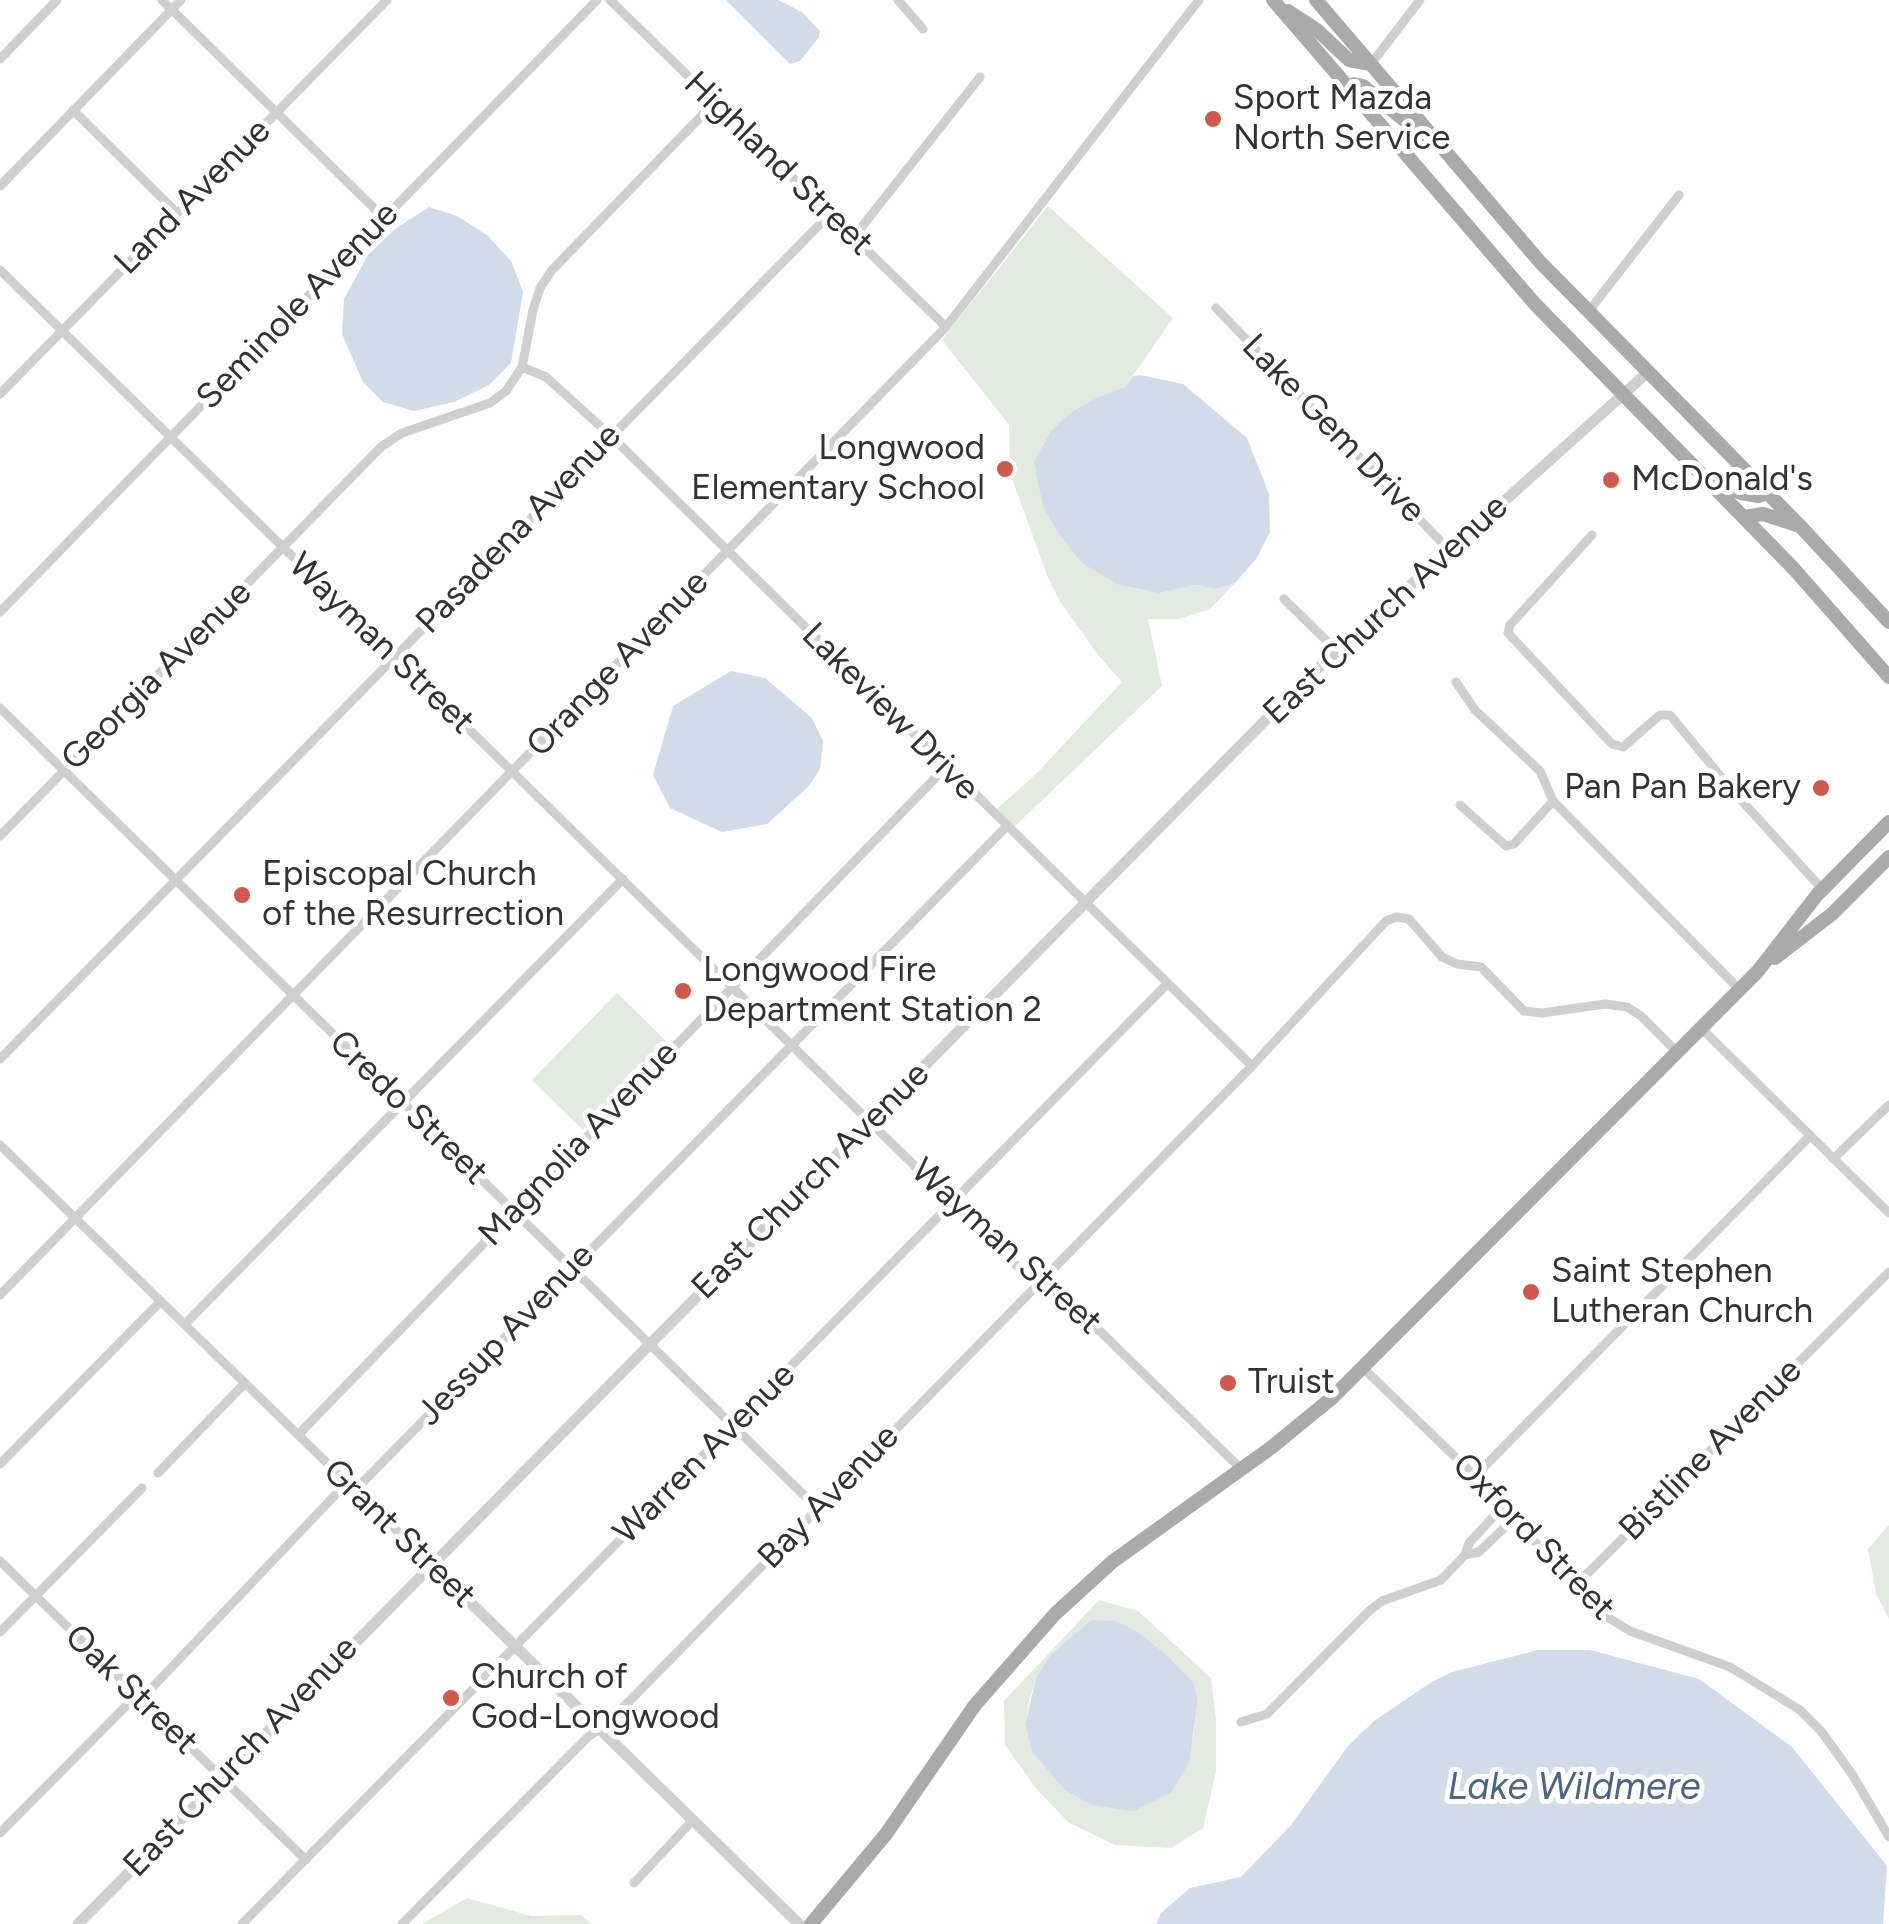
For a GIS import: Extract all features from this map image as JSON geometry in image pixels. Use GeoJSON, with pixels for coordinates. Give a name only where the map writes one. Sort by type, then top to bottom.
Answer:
{"type":"FeatureCollection","features":[{"type":"Feature","properties":{"kind":"main road"},"geometry":{"type":"LineString","coordinates":[[1316,0],[1588,312],[1802,528],[1889,622]]}},
{"type":"Feature","properties":{"kind":"main road"},"geometry":{"type":"LineString","coordinates":[[1274,1],[1317,30],[1349,60],[1370,64]]}},
{"type":"Feature","properties":{"kind":"main road"},"geometry":{"type":"LineString","coordinates":[[1274,1],[1534,304],[1744,517],[1889,676]]}},
{"type":"Feature","properties":{"kind":"main road"},"geometry":{"type":"LineString","coordinates":[[1346,87],[1363,86],[1446,152]]}},
{"type":"Feature","properties":{"kind":"main road"},"geometry":{"type":"LineString","coordinates":[[1703,476],[1741,494],[1758,496],[1767,492]]}},
{"type":"Feature","properties":{"kind":"main road"},"geometry":{"type":"LineString","coordinates":[[1744,517],[1763,514],[1802,528]]}},
{"type":"Feature","properties":{"kind":"main road"},"geometry":{"type":"LineString","coordinates":[[811,1924],[860,1868],[975,1704],[1028,1642],[1112,1562],[1303,1422],[1363,1368],[1740,990],[1823,890],[1889,822]]}},
{"type":"Feature","properties":{"kind":"main road"},"geometry":{"type":"LineString","coordinates":[[1758,971],[1832,914],[1889,857]]}},
{"type":"Feature","properties":{"kind":"street"},"geometry":{"type":"LineString","coordinates":[[0,59],[57,0]]}},
{"type":"Feature","properties":{"kind":"street"},"geometry":{"type":"LineString","coordinates":[[162,0],[384,218]]}},
{"type":"Feature","properties":{"kind":"street"},"geometry":{"type":"LineString","coordinates":[[0,186],[180,0]]}},
{"type":"Feature","properties":{"kind":"street","name":"Land Avenue"},"geometry":{"type":"LineString","coordinates":[[0,394],[387,0]]}},
{"type":"Feature","properties":{"kind":"street","name":"Seminole Avenue"},"geometry":{"type":"LineString","coordinates":[[0,612],[597,0]]}},
{"type":"Feature","properties":{"kind":"street","name":"Highland Street"},"geometry":{"type":"LineString","coordinates":[[610,0],[946,327]]}},
{"type":"Feature","properties":{"kind":"street"},"geometry":{"type":"LineString","coordinates":[[898,0],[923,29]]}},
{"type":"Feature","properties":{"kind":"street","name":"Orange Avenue"},"geometry":{"type":"LineString","coordinates":[[0,1296],[946,327],[1199,0]]}},
{"type":"Feature","properties":{"kind":"street"},"geometry":{"type":"LineString","coordinates":[[1370,64],[1420,0]]}},
{"type":"Feature","properties":{"kind":"street"},"geometry":{"type":"LineString","coordinates":[[854,238],[980,77]]}},
{"type":"Feature","properties":{"kind":"street"},"geometry":{"type":"LineString","coordinates":[[522,367],[533,310],[540,288],[552,270],[714,103]]}},
{"type":"Feature","properties":{"kind":"street"},"geometry":{"type":"LineString","coordinates":[[72,110],[178,213]]}},
{"type":"Feature","properties":{"kind":"street"},"geometry":{"type":"LineString","coordinates":[[1588,312],[1679,195]]}},
{"type":"Feature","properties":{"kind":"street","name":"Pasadena Avenue"},"geometry":{"type":"LineString","coordinates":[[0,1058],[830,215]]}},
{"type":"Feature","properties":{"kind":"street","name":"Wayman Street"},"geometry":{"type":"LineString","coordinates":[[0,270],[1020,1269],[1063,1295],[1240,1469]]}},
{"type":"Feature","properties":{"kind":"street","name":"Lake Gem Drive"},"geometry":{"type":"LineString","coordinates":[[1216,308],[1449,550]]}},
{"type":"Feature","properties":{"kind":"street","name":"Lakeview Drive"},"geometry":{"type":"LineString","coordinates":[[522,367],[546,377],[610,435],[1252,1066]]}},
{"type":"Feature","properties":{"kind":"street","name":"Georgia Avenue"},"geometry":{"type":"LineString","coordinates":[[0,836],[381,447],[402,434],[490,404],[513,384],[522,367]]}},
{"type":"Feature","properties":{"kind":"street","name":"East Church Avenue"},"geometry":{"type":"LineString","coordinates":[[78,1924],[1337,651],[1648,373]]}},
{"type":"Feature","properties":{"kind":"street"},"geometry":{"type":"LineString","coordinates":[[1592,536],[1510,625],[1508,632],[1612,744],[1622,748],[1660,715],[1670,714],[1732,790],[1823,890]]}},
{"type":"Feature","properties":{"kind":"street"},"geometry":{"type":"LineString","coordinates":[[1284,599],[1337,651]]}},
{"type":"Feature","properties":{"kind":"street"},"geometry":{"type":"LineString","coordinates":[[1456,682],[1474,710],[1540,772],[1552,801],[1740,990]]}},
{"type":"Feature","properties":{"kind":"street","name":"Credo Street"},"geometry":{"type":"LineString","coordinates":[[0,708],[817,1508]]}},
{"type":"Feature","properties":{"kind":"street","name":"Magnolia Avenue"},"geometry":{"type":"LineString","coordinates":[[298,1436],[946,767]]}},
{"type":"Feature","properties":{"kind":"street"},"geometry":{"type":"LineString","coordinates":[[1460,805],[1506,846],[1514,844],[1552,801]]}},
{"type":"Feature","properties":{"kind":"street","name":"Jessup Avenue"},"geometry":{"type":"LineString","coordinates":[[0,1833],[138,1698],[336,1493],[363,1482],[1006,827]]}},
{"type":"Feature","properties":{"kind":"street"},"geometry":{"type":"LineString","coordinates":[[185,1324],[622,879]]}},
{"type":"Feature","properties":{"kind":"street","name":"Bay Avenue"},"geometry":{"type":"LineString","coordinates":[[402,1924],[608,1723],[1252,1066],[1386,922],[1396,917],[1409,919],[1442,957],[1480,967],[1524,1011],[1542,1013],[1605,1004],[1627,1007],[1677,1052]]}},
{"type":"Feature","properties":{"kind":"street","name":"Warren Avenue"},"geometry":{"type":"LineString","coordinates":[[242,1924],[1166,984]]}},
{"type":"Feature","properties":{"kind":"street"},"geometry":{"type":"LineString","coordinates":[[1701,1028],[1889,1213]]}},
{"type":"Feature","properties":{"kind":"street"},"geometry":{"type":"LineString","coordinates":[[1833,1159],[1889,1105]]}},
{"type":"Feature","properties":{"kind":"street"},"geometry":{"type":"LineString","coordinates":[[1475,1476],[1810,1136]]}},
{"type":"Feature","properties":{"kind":"street","name":"Grant Street"},"geometry":{"type":"LineString","coordinates":[[0,1145],[798,1924]]}},
{"type":"Feature","properties":{"kind":"street","name":"Bistline Avenue"},"geometry":{"type":"LineString","coordinates":[[1576,1586],[1889,1272]]}},
{"type":"Feature","properties":{"kind":"street"},"geometry":{"type":"LineString","coordinates":[[0,1464],[161,1301]]}},
{"type":"Feature","properties":{"kind":"street","name":"Oxford Street"},"geometry":{"type":"LineString","coordinates":[[1363,1368],[1475,1476],[1506,1514],[1612,1623],[1730,1667],[1800,1710],[1821,1731],[1888,1832]]}},
{"type":"Feature","properties":{"kind":"street"},"geometry":{"type":"LineString","coordinates":[[158,1472],[245,1384]]}},
{"type":"Feature","properties":{"kind":"street"},"geometry":{"type":"LineString","coordinates":[[0,1632],[142,1488]]}},
{"type":"Feature","properties":{"kind":"street"},"geometry":{"type":"LineString","coordinates":[[1241,1722],[1268,1714],[1369,1611],[1382,1602],[1441,1580],[1466,1555],[1469,1542],[1495,1516],[1506,1514]]}},
{"type":"Feature","properties":{"kind":"street","name":"Oak Street"},"geometry":{"type":"LineString","coordinates":[[0,1561],[306,1860]]}},
{"type":"Feature","properties":{"kind":"street"},"geometry":{"type":"LineString","coordinates":[[634,1883],[692,1821]]}},
{"type":"Feature","properties":{"kind":"shaded area"},"geometry":{"type":"Polygon","coordinates":[[[1048,206],[1173,318],[1125,387],[1071,412],[1051,431],[1159,593],[1196,585],[1216,589],[1235,583],[1210,609],[1179,619],[1148,619],[1162,686],[1014,827],[996,810],[1038,772],[1122,682],[1059,600],[1047,575],[1010,473],[1009,425],[942,340],[1048,206]]]}},
{"type":"Feature","properties":{"kind":"shaded area"},"geometry":{"type":"Polygon","coordinates":[[[617,993],[668,1043],[583,1130],[532,1080],[617,993]]]}},
{"type":"Feature","properties":{"kind":"shaded area"},"geometry":{"type":"Polygon","coordinates":[[[1889,1525],[1889,1619],[1876,1594],[1868,1549],[1889,1525]]]}},
{"type":"Feature","properties":{"kind":"shaded area"},"geometry":{"type":"Polygon","coordinates":[[[1099,1600],[1138,1611],[1211,1678],[1216,1772],[1203,1828],[1171,1848],[1115,1845],[1068,1822],[1035,1787],[1005,1745],[1004,1701],[1099,1600]],[[1048,1658],[1029,1701],[1025,1725],[1032,1752],[1193,1738],[1198,1699],[1193,1682],[1170,1658],[1048,1658]]]}},
{"type":"Feature","properties":{"kind":"shaded area"},"geometry":{"type":"Polygon","coordinates":[[[467,1898],[531,1916],[581,1915],[592,1924],[422,1924],[467,1898]]]}},
{"type":"Feature","properties":{"kind":"water"},"geometry":{"type":"Polygon","coordinates":[[[726,0],[778,0],[802,12],[820,31],[819,37],[800,61],[790,64],[726,0]]]}},
{"type":"Feature","properties":{"kind":"water"},"geometry":{"type":"Polygon","coordinates":[[[429,207],[457,216],[487,235],[511,261],[523,292],[511,363],[489,385],[454,402],[414,411],[383,402],[363,382],[342,334],[344,299],[368,255],[395,229],[429,207]]]}},
{"type":"Feature","properties":{"kind":"water"},"geometry":{"type":"Polygon","coordinates":[[[1133,376],[1183,384],[1247,438],[1269,494],[1270,532],[1256,559],[1235,583],[1216,589],[1196,585],[1159,593],[1117,584],[1082,563],[1043,506],[1034,462],[1051,431],[1071,412],[1125,387],[1133,376]]]}},
{"type":"Feature","properties":{"kind":"water"},"geometry":{"type":"Polygon","coordinates":[[[731,671],[765,678],[812,718],[823,741],[820,769],[809,786],[767,824],[722,832],[670,808],[653,775],[673,706],[731,671]]]}},
{"type":"Feature","properties":{"kind":"water"},"geometry":{"type":"Polygon","coordinates":[[[1091,1620],[1116,1621],[1139,1633],[1193,1682],[1198,1699],[1189,1762],[1171,1793],[1134,1811],[1091,1805],[1065,1790],[1032,1752],[1025,1725],[1036,1678],[1048,1658],[1091,1620]]]}},
{"type":"Feature","properties":{"kind":"water","name":"Lake Wildmere"},"geometry":{"type":"Polygon","coordinates":[[[1538,1650],[1590,1650],[1699,1679],[1792,1747],[1887,1866],[1883,1924],[1156,1924],[1161,1913],[1190,1888],[1241,1877],[1291,1825],[1348,1746],[1374,1721],[1452,1672],[1538,1650]]]}},
{"type":"Feature","properties":{"kind":"place","name":"Sport Mazda North Service"},"geometry":{"type":"Point","coordinates":[1213,119]}},
{"type":"Feature","properties":{"kind":"place","name":"Longwood Elementary School"},"geometry":{"type":"Point","coordinates":[1005,469]}},
{"type":"Feature","properties":{"kind":"place","name":"McDonald's"},"geometry":{"type":"Point","coordinates":[1611,480]}},
{"type":"Feature","properties":{"kind":"place","name":"Pan Pan Bakery"},"geometry":{"type":"Point","coordinates":[1821,788]}},
{"type":"Feature","properties":{"kind":"place","name":"Episcopal Church of the Resurrection"},"geometry":{"type":"Point","coordinates":[242,895]}},
{"type":"Feature","properties":{"kind":"place","name":"Longwood Fire Department Station 2"},"geometry":{"type":"Point","coordinates":[683,991]}},
{"type":"Feature","properties":{"kind":"place","name":"Saint Stephen Lutheran Church"},"geometry":{"type":"Point","coordinates":[1531,1292]}},
{"type":"Feature","properties":{"kind":"place","name":"Truist"},"geometry":{"type":"Point","coordinates":[1228,1383]}},
{"type":"Feature","properties":{"kind":"place","name":"Church of God-Longwood"},"geometry":{"type":"Point","coordinates":[451,1698]}}]}
